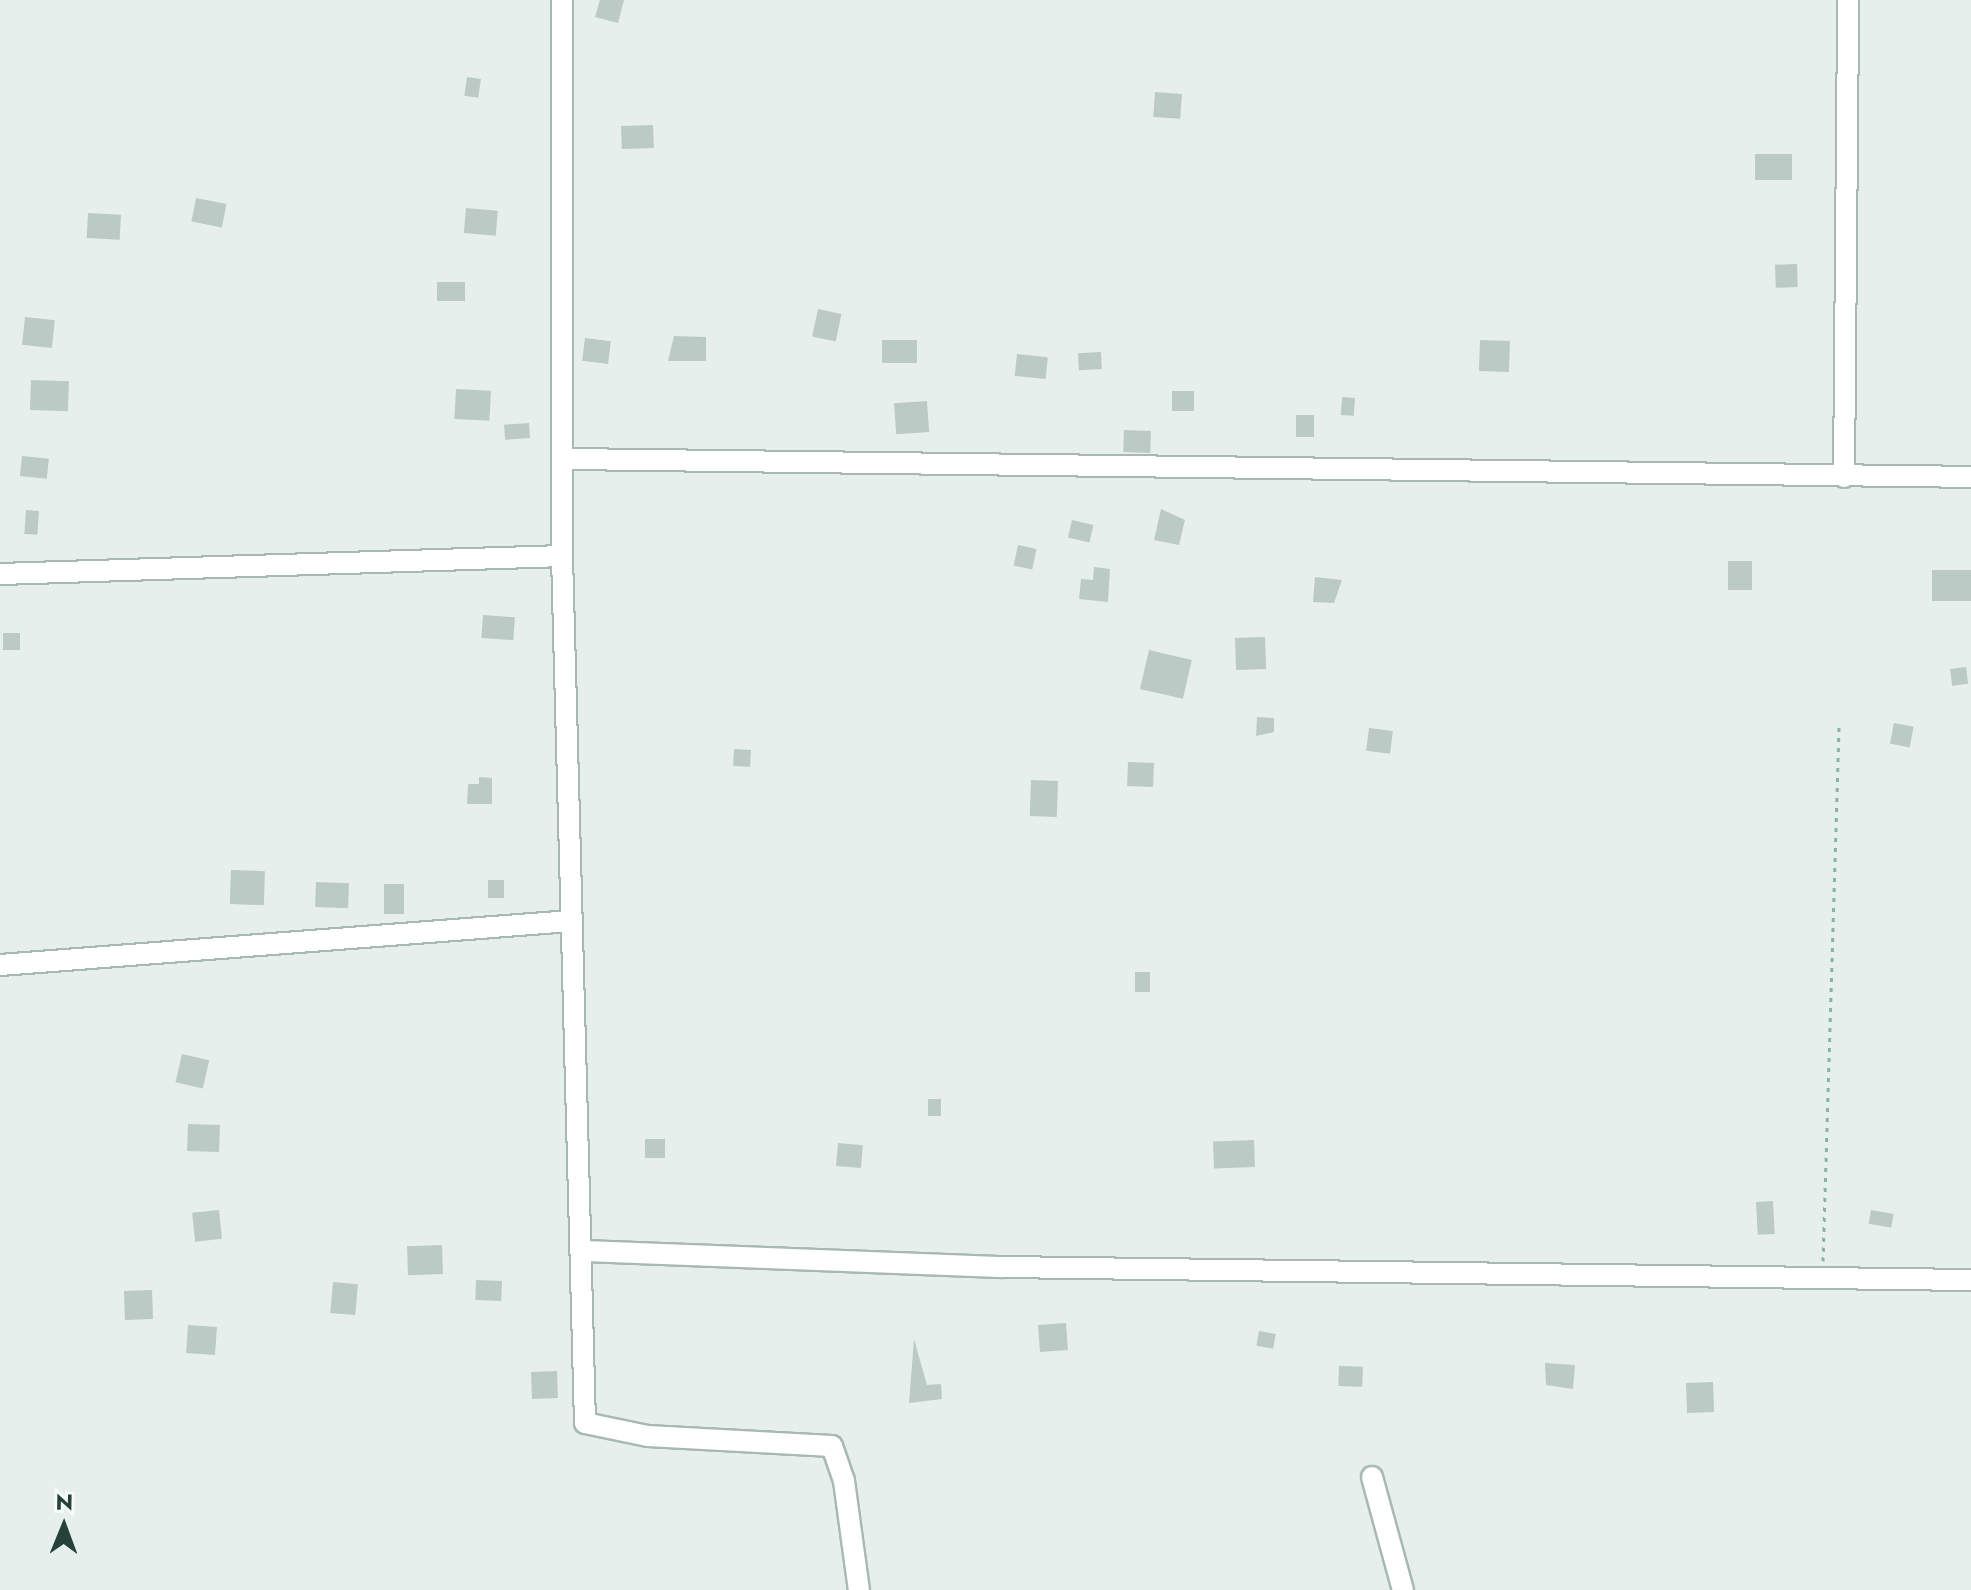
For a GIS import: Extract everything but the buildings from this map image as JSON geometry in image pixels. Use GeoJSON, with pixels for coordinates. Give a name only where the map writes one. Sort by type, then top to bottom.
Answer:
{"type":"FeatureCollection","features":[{"type":"Feature","properties":{"kind":"street"},"geometry":{"type":"LineString","coordinates":[[562,0],[557,212],[567,459],[562,556],[585,1423],[648,1436],[832,1446],[844,1481],[859,1590]]}},
{"type":"Feature","properties":{"kind":"street"},"geometry":{"type":"LineString","coordinates":[[1844,477],[1848,0]]}},
{"type":"Feature","properties":{"kind":"street"},"geometry":{"type":"LineString","coordinates":[[567,459],[1971,477]]}},
{"type":"Feature","properties":{"kind":"street"},"geometry":{"type":"LineString","coordinates":[[0,574],[562,556]]}},
{"type":"Feature","properties":{"kind":"street"},"geometry":{"type":"LineString","coordinates":[[0,965],[571,921]]}},
{"type":"Feature","properties":{"kind":"street"},"geometry":{"type":"LineString","coordinates":[[582,1251],[1002,1267],[1971,1280]]}},
{"type":"Feature","properties":{"kind":"street"},"geometry":{"type":"LineString","coordinates":[[1372,1477],[1403,1590]]}},
{"type":"Feature","properties":{"kind":"path"},"geometry":{"type":"LineString","coordinates":[[1823,1277],[1839,727]]}}]}
